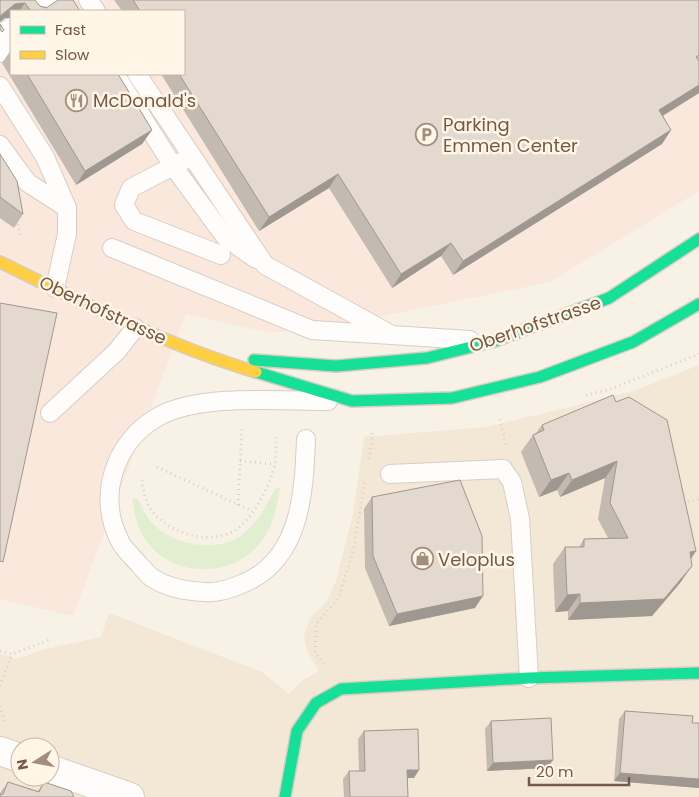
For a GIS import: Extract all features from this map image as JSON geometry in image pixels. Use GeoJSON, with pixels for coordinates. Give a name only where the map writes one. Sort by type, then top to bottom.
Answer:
{"type":"FeatureCollection","features":[{"type":"Feature","properties":{"kind":"street","name":"Oberhofstrasse"},"geometry":{"type":"LineString","coordinates":[[206,357],[336,366],[427,358],[495,341],[609,298],[699,239]]}},
{"type":"Feature","properties":{"kind":"street","name":"Oberhofstrasse"},"geometry":{"type":"LineString","coordinates":[[0,262],[135,328],[206,357],[352,401],[452,398],[540,377],[633,342],[699,304]]}},
{"type":"Feature","properties":{"kind":"street"},"geometry":{"type":"LineString","coordinates":[[285,797],[297,731],[316,703],[341,689],[529,678],[699,673]]}},
{"type":"Feature","properties":{"kind":"street"},"geometry":{"type":"LineString","coordinates":[[60,772],[130,797]]}},
{"type":"Feature","properties":{"kind":"lane"},"geometry":{"type":"LineString","coordinates":[[36,10],[51,0]]}},
{"type":"Feature","properties":{"kind":"lane"},"geometry":{"type":"LineString","coordinates":[[115,75],[173,166],[226,238],[265,265],[395,337]]}},
{"type":"Feature","properties":{"kind":"lane"},"geometry":{"type":"LineString","coordinates":[[138,75],[265,265]]}},
{"type":"Feature","properties":{"kind":"lane"},"geometry":{"type":"LineString","coordinates":[[0,86],[45,157],[67,208],[67,234],[55,288]]}},
{"type":"Feature","properties":{"kind":"lane"},"geometry":{"type":"LineString","coordinates":[[0,145],[28,183],[67,208]]}},
{"type":"Feature","properties":{"kind":"lane"},"geometry":{"type":"LineString","coordinates":[[192,156],[131,188],[124,205],[134,221],[221,255]]}},
{"type":"Feature","properties":{"kind":"lane"},"geometry":{"type":"LineString","coordinates":[[112,248],[312,330],[395,337],[495,341]]}},
{"type":"Feature","properties":{"kind":"lane"},"geometry":{"type":"LineString","coordinates":[[50,413],[117,351],[135,328]]}},
{"type":"Feature","properties":{"kind":"lane"},"geometry":{"type":"LineString","coordinates":[[306,439],[305,481],[300,511],[290,539],[271,565],[257,578],[229,590],[215,593],[180,590],[149,576],[121,544],[115,531],[109,499],[110,482],[116,461],[131,437],[157,417],[192,405],[241,400],[352,401]]}},
{"type":"Feature","properties":{"kind":"lane"},"geometry":{"type":"LineString","coordinates":[[390,474],[503,469],[512,482],[520,519],[529,678]]}},
{"type":"Feature","properties":{"kind":"path"},"geometry":{"type":"LineString","coordinates":[[238,505],[242,427]]}},
{"type":"Feature","properties":{"kind":"path"},"geometry":{"type":"LineString","coordinates":[[367,468],[374,430]]}},
{"type":"Feature","properties":{"kind":"path"},"geometry":{"type":"LineString","coordinates":[[142,480],[144,494],[153,512],[166,524],[186,534],[206,538],[222,536],[235,531],[247,520],[268,486],[275,464],[276,437]]}},
{"type":"Feature","properties":{"kind":"path"},"geometry":{"type":"LineString","coordinates":[[240,461],[275,464]]}},
{"type":"Feature","properties":{"kind":"path"},"geometry":{"type":"LineString","coordinates":[[156,467],[252,511]]}},
{"type":"Feature","properties":{"kind":"path"},"geometry":{"type":"LineString","coordinates":[[341,689],[315,652],[316,624],[338,599],[353,552],[366,477]]}},
{"type":"Feature","properties":{"kind":"path"},"geometry":{"type":"LineString","coordinates":[[680,504],[699,499]]}},
{"type":"Feature","properties":{"kind":"path"},"geometry":{"type":"LineString","coordinates":[[0,652],[12,654],[49,640]]}},
{"type":"Feature","properties":{"kind":"path"},"geometry":{"type":"LineString","coordinates":[[0,686],[12,654]]}},
{"type":"Feature","properties":{"kind":"shaded area"},"geometry":{"type":"Polygon","coordinates":[[[0,0],[699,0],[699,191],[550,282],[388,315],[271,333],[186,314],[73,616],[0,599],[0,0]]]}},
{"type":"Feature","properties":{"kind":"shaded area"},"geometry":{"type":"Polygon","coordinates":[[[699,365],[699,797],[0,797],[0,654],[17,659],[46,649],[101,637],[109,613],[262,672],[289,694],[302,681],[319,671],[307,651],[304,637],[310,618],[326,603],[336,581],[353,514],[364,437],[488,427],[634,391],[699,365]]]}},
{"type":"Feature","properties":{"kind":"green space"},"geometry":{"type":"Polygon","coordinates":[[[280,488],[276,509],[261,542],[247,555],[231,564],[213,569],[195,569],[177,564],[161,556],[147,542],[138,525],[132,499],[137,498],[150,520],[165,534],[186,543],[210,545],[233,541],[242,535],[257,520],[275,489],[280,488]]]}},
{"type":"Feature","properties":{"kind":"building"},"geometry":{"type":"Polygon","coordinates":[[[0,0],[35,0],[40,6],[46,8],[58,0],[73,0],[79,10],[30,10],[25,3],[15,4],[0,16],[0,0]]]}},
{"type":"Feature","properties":{"kind":"building","name":"Parking Emmen Center"},"geometry":{"type":"Polygon","coordinates":[[[133,0],[699,0],[699,55],[696,57],[699,61],[699,85],[659,110],[671,130],[463,261],[451,243],[401,274],[338,174],[269,217],[180,75],[185,75],[185,10],[139,10],[133,0]]]}},
{"type":"Feature","properties":{"kind":"building"},"geometry":{"type":"Polygon","coordinates":[[[28,75],[119,75],[152,130],[85,171],[28,75]]]}},
{"type":"Feature","properties":{"kind":"building"},"geometry":{"type":"Polygon","coordinates":[[[0,154],[17,181],[23,214],[0,197],[0,154]]]}},
{"type":"Feature","properties":{"kind":"building"},"geometry":{"type":"Polygon","coordinates":[[[0,303],[57,313],[3,562],[0,561],[0,303]]]}},
{"type":"Feature","properties":{"kind":"building"},"geometry":{"type":"Polygon","coordinates":[[[613,395],[616,402],[629,397],[667,420],[696,551],[690,552],[692,566],[664,599],[580,603],[580,594],[567,595],[565,547],[584,547],[584,539],[628,538],[610,503],[617,461],[572,480],[569,473],[551,480],[533,435],[544,430],[542,425],[613,395]]]}},
{"type":"Feature","properties":{"kind":"building"},"geometry":{"type":"Polygon","coordinates":[[[460,480],[482,536],[483,596],[397,614],[373,556],[372,497],[460,480]]]}},
{"type":"Feature","properties":{"kind":"building"},"geometry":{"type":"Polygon","coordinates":[[[625,711],[693,716],[692,723],[699,723],[699,779],[620,773],[625,711]]]}},
{"type":"Feature","properties":{"kind":"building"},"geometry":{"type":"Polygon","coordinates":[[[551,718],[553,760],[493,763],[491,721],[551,718]]]}},
{"type":"Feature","properties":{"kind":"building"},"geometry":{"type":"Polygon","coordinates":[[[418,729],[419,770],[407,770],[408,797],[350,797],[349,771],[365,771],[364,731],[418,729]]]}},
{"type":"Feature","properties":{"kind":"building"},"geometry":{"type":"Polygon","coordinates":[[[8,782],[10,783],[10,787],[24,787],[39,792],[42,787],[59,787],[71,791],[74,797],[0,797],[8,782]]]}},
{"type":"Feature","properties":{"kind":"traffic: fast"},"geometry":{"type":"LineString","coordinates":[[254,360],[336,366],[427,358],[495,341],[609,298],[699,239]]}},
{"type":"Feature","properties":{"kind":"traffic: fast"},"geometry":{"type":"LineString","coordinates":[[256,372],[352,401],[452,398],[540,377],[633,342],[699,304]]}},
{"type":"Feature","properties":{"kind":"traffic: fast"},"geometry":{"type":"LineString","coordinates":[[285,797],[297,731],[316,703],[341,689],[529,678],[699,673]]}},
{"type":"Feature","properties":{"kind":"traffic: slow"},"geometry":{"type":"LineString","coordinates":[[0,262],[94,308],[158,336],[256,372]]}},
{"type":"Feature","properties":{"kind":"place","name":"McDonald's"},"geometry":{"type":"Point","coordinates":[77,100]}},
{"type":"Feature","properties":{"kind":"place","name":"Parking Emmen Center"},"geometry":{"type":"Point","coordinates":[427,134]}},
{"type":"Feature","properties":{"kind":"place","name":"Veloplus"},"geometry":{"type":"Point","coordinates":[422,559]}}]}
